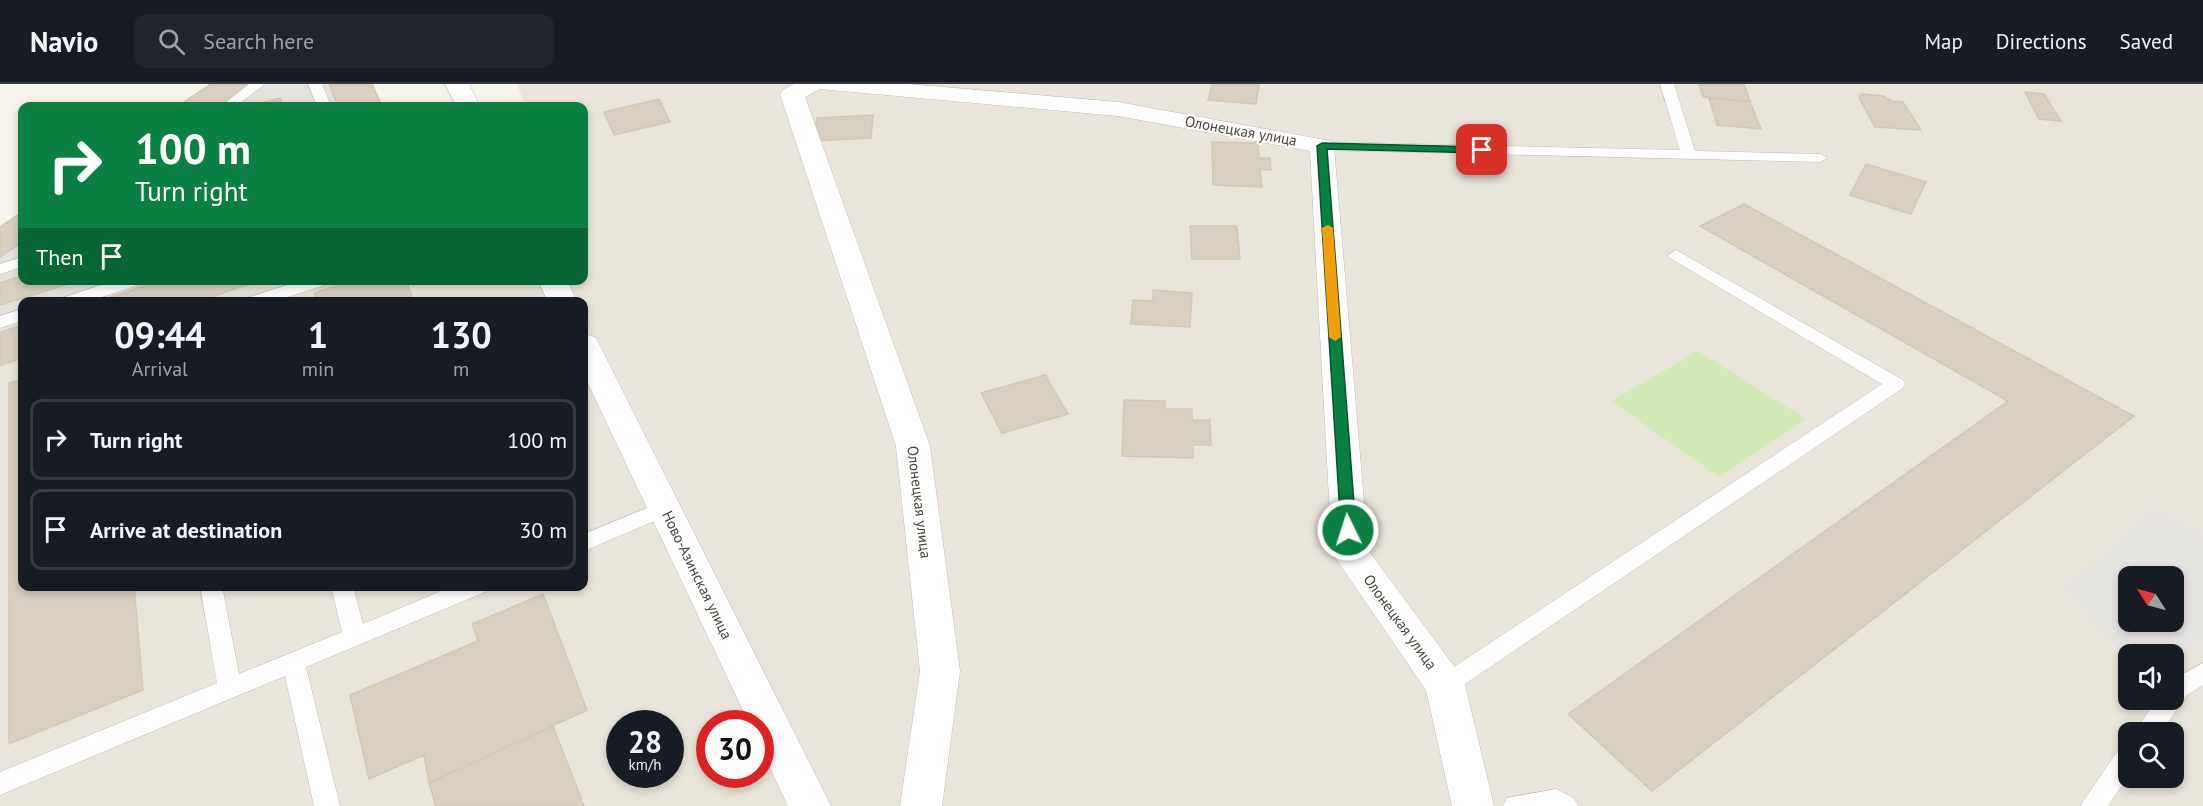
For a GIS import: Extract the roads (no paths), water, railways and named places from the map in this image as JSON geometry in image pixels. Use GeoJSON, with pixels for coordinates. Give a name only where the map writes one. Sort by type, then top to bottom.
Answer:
{"type":"FeatureCollection","features":[{"type":"Feature","properties":{"kind":"street"},"geometry":{"type":"LineString","coordinates":[[457,84],[466,102]]}},
{"type":"Feature","properties":{"kind":"street","name":"Олонецкая улица"},"geometry":{"type":"LineString","coordinates":[[812,84],[792,94],[913,446],[939,671],[921,806]]}},
{"type":"Feature","properties":{"kind":"street","name":"Олонецкая улица"},"geometry":{"type":"LineString","coordinates":[[827,84],[1118,109],[1322,146],[1350,553],[1444,685],[1473,806]]}},
{"type":"Feature","properties":{"kind":"street","name":"Ново-Азинская улица"},"geometry":{"type":"LineString","coordinates":[[588,352],[810,806]]}},
{"type":"Feature","properties":{"kind":"lane"},"geometry":{"type":"LineString","coordinates":[[233,102],[258,84]]}},
{"type":"Feature","properties":{"kind":"lane"},"geometry":{"type":"LineString","coordinates":[[315,84],[322,102]]}},
{"type":"Feature","properties":{"kind":"lane"},"geometry":{"type":"LineString","coordinates":[[1667,84],[1689,156]]}},
{"type":"Feature","properties":{"kind":"lane"},"geometry":{"type":"LineString","coordinates":[[1322,146],[1820,158]]}},
{"type":"Feature","properties":{"kind":"lane"},"geometry":{"type":"LineString","coordinates":[[1444,685],[1896,384],[1677,255]]}},
{"type":"Feature","properties":{"kind":"lane"},"geometry":{"type":"LineString","coordinates":[[0,269],[18,263]]}},
{"type":"Feature","properties":{"kind":"lane"},"geometry":{"type":"LineString","coordinates":[[83,297],[120,285]]}},
{"type":"Feature","properties":{"kind":"lane"},"geometry":{"type":"LineString","coordinates":[[272,297],[307,285]]}},
{"type":"Feature","properties":{"kind":"lane"},"geometry":{"type":"LineString","coordinates":[[0,322],[18,316]]}},
{"type":"Feature","properties":{"kind":"lane"},"geometry":{"type":"LineString","coordinates":[[588,541],[664,509]]}},
{"type":"Feature","properties":{"kind":"lane"},"geometry":{"type":"LineString","coordinates":[[212,591],[230,689]]}},
{"type":"Feature","properties":{"kind":"lane"},"geometry":{"type":"LineString","coordinates":[[343,591],[355,637]]}},
{"type":"Feature","properties":{"kind":"lane"},"geometry":{"type":"LineString","coordinates":[[0,784],[465,591]]}},
{"type":"Feature","properties":{"kind":"lane"},"geometry":{"type":"LineString","coordinates":[[293,663],[327,806]]}},
{"type":"Feature","properties":{"kind":"lane"},"geometry":{"type":"LineString","coordinates":[[2184,685],[2203,673]]}},
{"type":"Feature","properties":{"kind":"lane"},"geometry":{"type":"LineString","coordinates":[[2093,806],[2118,772]]}},
{"type":"Feature","properties":{"kind":"lane"},"geometry":{"type":"LineString","coordinates":[[1516,806],[1556,800],[1565,806]]}}]}
